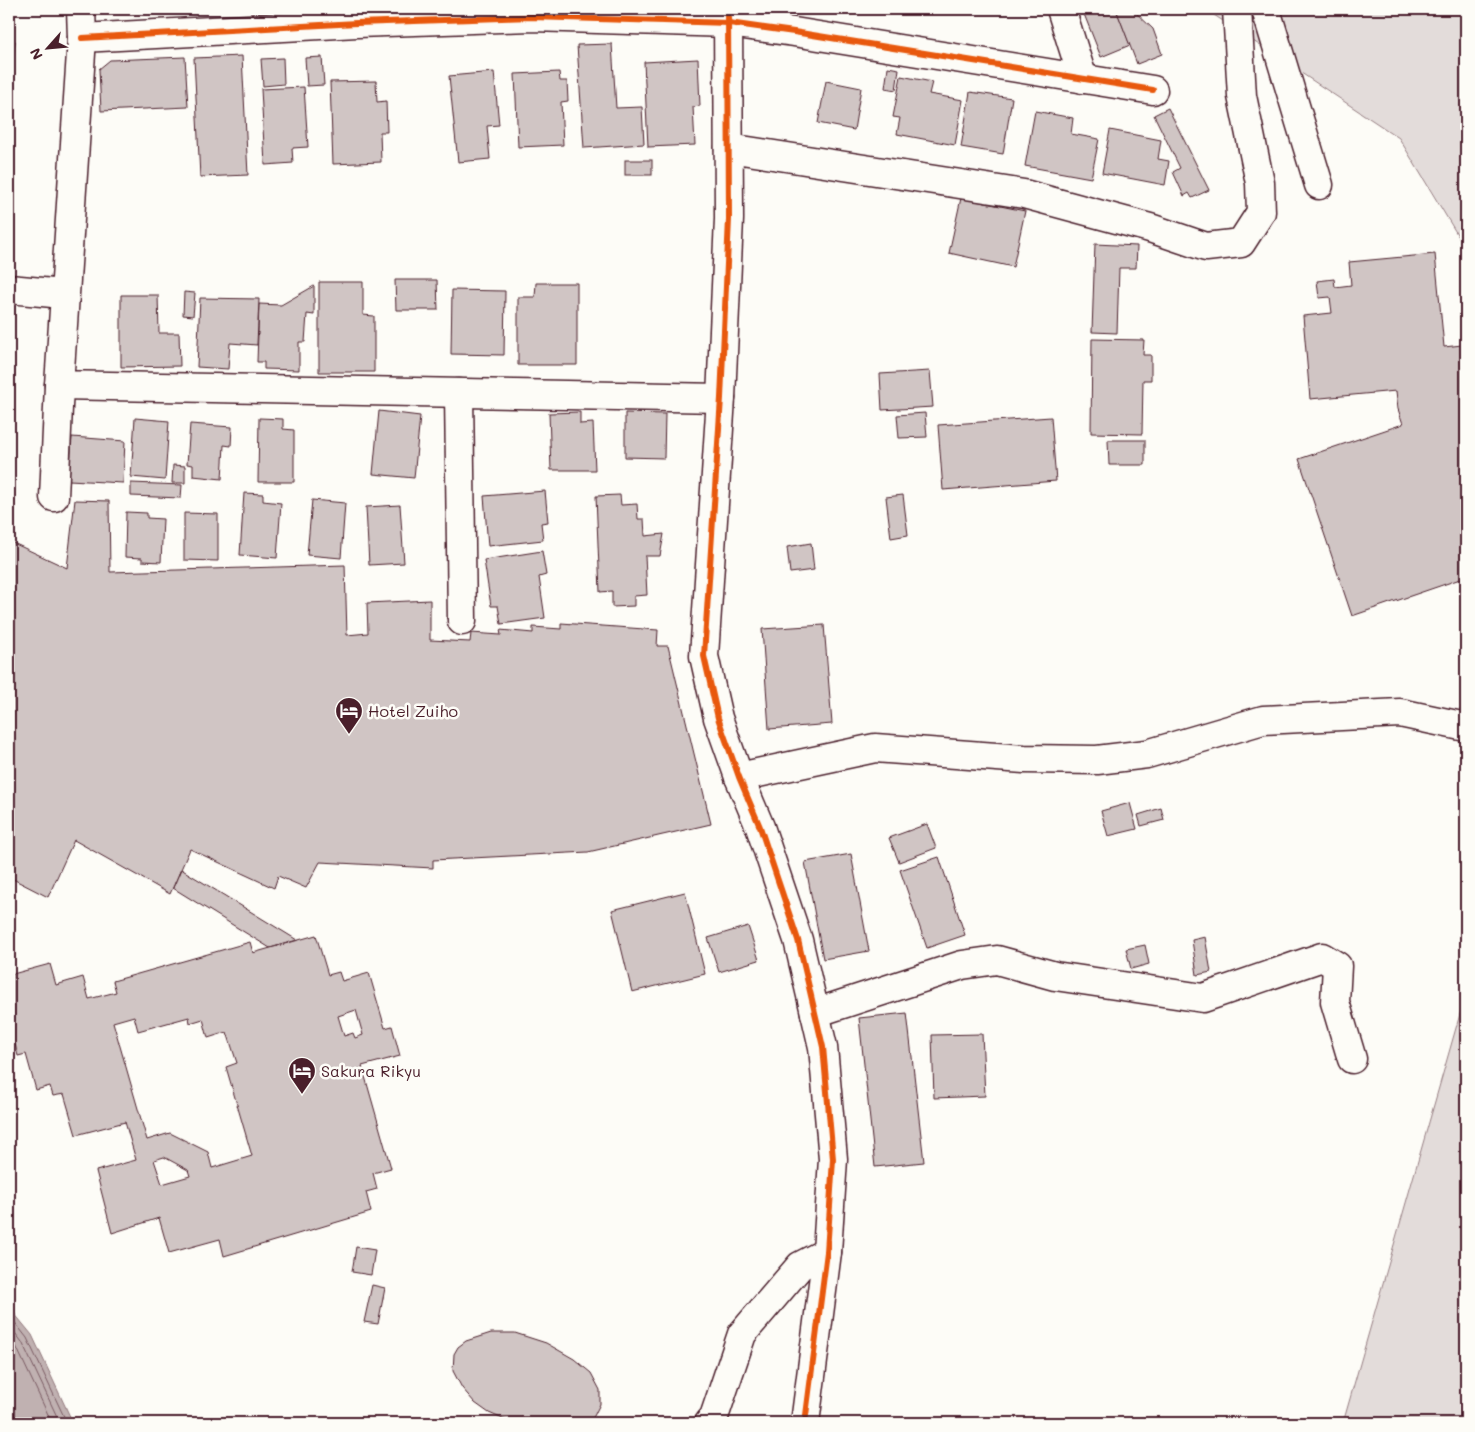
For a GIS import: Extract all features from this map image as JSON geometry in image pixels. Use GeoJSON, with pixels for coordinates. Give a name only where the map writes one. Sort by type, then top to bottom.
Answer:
{"type":"FeatureCollection","features":[{"type":"Feature","properties":{"kind":"street"},"geometry":{"type":"LineString","coordinates":[[54,497],[58,385],[82,38],[81,9]]}},
{"type":"Feature","properties":{"kind":"street"},"geometry":{"type":"LineString","coordinates":[[1061,9],[1084,79]]}},
{"type":"Feature","properties":{"kind":"street"},"geometry":{"type":"LineString","coordinates":[[729,148],[1024,194],[1150,228],[1206,247],[1241,243],[1261,212],[1260,183],[1242,96],[1237,9]]}},
{"type":"Feature","properties":{"kind":"street"},"geometry":{"type":"LineString","coordinates":[[1267,9],[1287,84],[1319,186]]}},
{"type":"Feature","properties":{"kind":"street"},"geometry":{"type":"LineString","coordinates":[[82,38],[356,16],[531,13],[728,16],[794,32],[1153,90]]}},
{"type":"Feature","properties":{"kind":"street"},"geometry":{"type":"LineString","coordinates":[[728,16],[730,219],[721,398],[704,656],[718,718],[739,777],[760,827],[798,940],[823,1047],[833,1158],[827,1252],[806,1423]]}},
{"type":"Feature","properties":{"kind":"street"},"geometry":{"type":"LineString","coordinates":[[9,289],[64,294]]}},
{"type":"Feature","properties":{"kind":"street"},"geometry":{"type":"LineString","coordinates":[[58,385],[721,398]]}},
{"type":"Feature","properties":{"kind":"street"},"geometry":{"type":"LineString","coordinates":[[459,393],[462,621]]}},
{"type":"Feature","properties":{"kind":"street"},"geometry":{"type":"LineString","coordinates":[[739,777],[875,748],[1024,759],[1097,760],[1147,754],[1263,720],[1400,713],[1466,728]]}},
{"type":"Feature","properties":{"kind":"street"},"geometry":{"type":"LineString","coordinates":[[815,1012],[962,966],[997,960],[1055,976],[1203,998],[1322,957],[1337,966],[1335,1002],[1352,1059]]}},
{"type":"Feature","properties":{"kind":"street"},"geometry":{"type":"LineString","coordinates":[[709,1423],[714,1417],[742,1334],[800,1266],[827,1252]]}},
{"type":"Feature","properties":{"kind":"shaded area"},"geometry":{"type":"Polygon","coordinates":[[[1205,9],[1466,9],[1466,249],[1399,138],[1205,9]]]}},
{"type":"Feature","properties":{"kind":"shaded area"},"geometry":{"type":"Polygon","coordinates":[[[1466,993],[1466,1423],[1343,1423],[1466,993]]]}},
{"type":"Feature","properties":{"kind":"water"},"geometry":{"type":"Polygon","coordinates":[[[9,1307],[32,1335],[73,1423],[9,1423],[9,1307]]]}},
{"type":"Feature","properties":{"kind":"building"},"geometry":{"type":"Polygon","coordinates":[[[835,9],[874,9],[873,13],[835,9]]]}},
{"type":"Feature","properties":{"kind":"building"},"geometry":{"type":"Polygon","coordinates":[[[1082,9],[1116,9],[1130,45],[1101,57],[1082,9]]]}},
{"type":"Feature","properties":{"kind":"building"},"geometry":{"type":"Polygon","coordinates":[[[1116,9],[1132,9],[1153,29],[1162,54],[1137,64],[1116,9]]]}},
{"type":"Feature","properties":{"kind":"building"},"geometry":{"type":"Polygon","coordinates":[[[9,40],[15,41],[11,80],[9,80],[9,40]]]}},
{"type":"Feature","properties":{"kind":"building"},"geometry":{"type":"Polygon","coordinates":[[[612,44],[616,108],[642,107],[644,144],[584,148],[577,45],[612,44]]]}},
{"type":"Feature","properties":{"kind":"building"},"geometry":{"type":"Polygon","coordinates":[[[242,56],[248,175],[200,177],[194,58],[242,56]]]}},
{"type":"Feature","properties":{"kind":"building"},"geometry":{"type":"Polygon","coordinates":[[[185,57],[188,107],[101,111],[99,69],[110,60],[185,57]]]}},
{"type":"Feature","properties":{"kind":"building"},"geometry":{"type":"Polygon","coordinates":[[[322,57],[324,85],[307,86],[305,58],[322,57]]]}},
{"type":"Feature","properties":{"kind":"building"},"geometry":{"type":"Polygon","coordinates":[[[283,58],[284,84],[263,86],[261,59],[283,58]]]}},
{"type":"Feature","properties":{"kind":"building"},"geometry":{"type":"Polygon","coordinates":[[[698,59],[700,106],[693,107],[695,145],[648,147],[644,62],[698,59]]]}},
{"type":"Feature","properties":{"kind":"building"},"geometry":{"type":"Polygon","coordinates":[[[888,67],[899,69],[896,90],[885,88],[888,67]]]}},
{"type":"Feature","properties":{"kind":"building"},"geometry":{"type":"Polygon","coordinates":[[[494,72],[499,125],[487,126],[490,159],[458,162],[449,76],[494,72]]]}},
{"type":"Feature","properties":{"kind":"building"},"geometry":{"type":"Polygon","coordinates":[[[559,72],[560,81],[567,81],[568,101],[561,102],[563,145],[518,147],[515,74],[559,72]]]}},
{"type":"Feature","properties":{"kind":"building"},"geometry":{"type":"Polygon","coordinates":[[[901,76],[932,82],[929,94],[963,100],[955,145],[897,134],[900,118],[893,117],[901,76]]]}},
{"type":"Feature","properties":{"kind":"building"},"geometry":{"type":"Polygon","coordinates":[[[376,81],[377,102],[386,101],[387,132],[380,132],[381,162],[333,164],[330,82],[376,81]]]}},
{"type":"Feature","properties":{"kind":"building"},"geometry":{"type":"Polygon","coordinates":[[[826,81],[861,88],[854,130],[818,123],[826,81]]]}},
{"type":"Feature","properties":{"kind":"building"},"geometry":{"type":"Polygon","coordinates":[[[304,87],[308,147],[292,148],[293,163],[265,165],[261,89],[304,87]]]}},
{"type":"Feature","properties":{"kind":"building"},"geometry":{"type":"Polygon","coordinates":[[[970,92],[1012,98],[1003,154],[961,147],[970,92]]]}},
{"type":"Feature","properties":{"kind":"building"},"geometry":{"type":"Polygon","coordinates":[[[1168,108],[1209,190],[1192,198],[1189,193],[1184,196],[1173,172],[1180,168],[1154,115],[1168,108]]]}},
{"type":"Feature","properties":{"kind":"building"},"geometry":{"type":"Polygon","coordinates":[[[1035,111],[1073,118],[1071,134],[1099,139],[1091,178],[1025,166],[1035,111]]]}},
{"type":"Feature","properties":{"kind":"building"},"geometry":{"type":"Polygon","coordinates":[[[1110,130],[1161,140],[1158,159],[1169,161],[1165,185],[1102,173],[1110,130]]]}},
{"type":"Feature","properties":{"kind":"building"},"geometry":{"type":"Polygon","coordinates":[[[625,160],[652,160],[652,175],[625,175],[625,160]]]}},
{"type":"Feature","properties":{"kind":"building"},"geometry":{"type":"Polygon","coordinates":[[[961,198],[1025,211],[1013,267],[949,253],[961,198]]]}},
{"type":"Feature","properties":{"kind":"building"},"geometry":{"type":"Polygon","coordinates":[[[1095,244],[1137,246],[1136,268],[1119,268],[1117,333],[1092,332],[1095,244]]]}},
{"type":"Feature","properties":{"kind":"building"},"geometry":{"type":"Polygon","coordinates":[[[1435,254],[1444,347],[1462,345],[1466,397],[1466,577],[1352,616],[1299,459],[1403,424],[1398,409],[1396,391],[1310,399],[1303,316],[1332,313],[1330,297],[1319,298],[1317,281],[1334,279],[1335,287],[1351,285],[1349,262],[1435,254]]]}},
{"type":"Feature","properties":{"kind":"building"},"geometry":{"type":"Polygon","coordinates":[[[395,280],[437,280],[438,310],[396,310],[395,280]]]}},
{"type":"Feature","properties":{"kind":"building"},"geometry":{"type":"Polygon","coordinates":[[[319,282],[363,282],[363,315],[374,316],[374,372],[319,372],[319,282]]]}},
{"type":"Feature","properties":{"kind":"building"},"geometry":{"type":"Polygon","coordinates":[[[536,283],[577,283],[577,365],[518,365],[518,297],[535,297],[536,283]]]}},
{"type":"Feature","properties":{"kind":"building"},"geometry":{"type":"Polygon","coordinates":[[[314,286],[314,315],[307,314],[305,342],[299,342],[299,370],[264,369],[264,362],[257,362],[259,304],[281,305],[314,286]]]}},
{"type":"Feature","properties":{"kind":"building"},"geometry":{"type":"Polygon","coordinates":[[[452,290],[505,291],[504,355],[451,354],[452,290]]]}},
{"type":"Feature","properties":{"kind":"building"},"geometry":{"type":"Polygon","coordinates":[[[184,292],[195,293],[193,316],[183,315],[184,292]]]}},
{"type":"Feature","properties":{"kind":"building"},"geometry":{"type":"Polygon","coordinates":[[[121,295],[158,295],[159,333],[179,333],[180,366],[121,367],[121,295]]]}},
{"type":"Feature","properties":{"kind":"building"},"geometry":{"type":"Polygon","coordinates":[[[200,298],[259,299],[257,345],[230,343],[228,369],[197,367],[200,298]]]}},
{"type":"Feature","properties":{"kind":"building"},"geometry":{"type":"Polygon","coordinates":[[[1092,339],[1144,340],[1143,355],[1151,355],[1151,380],[1143,380],[1142,434],[1091,433],[1092,339]]]}},
{"type":"Feature","properties":{"kind":"building"},"geometry":{"type":"Polygon","coordinates":[[[930,371],[933,407],[882,410],[880,374],[930,371]]]}},
{"type":"Feature","properties":{"kind":"building"},"geometry":{"type":"Polygon","coordinates":[[[379,411],[420,416],[414,478],[373,474],[379,411]]]}},
{"type":"Feature","properties":{"kind":"building"},"geometry":{"type":"Polygon","coordinates":[[[580,412],[580,424],[593,423],[595,470],[551,470],[549,413],[580,412]]]}},
{"type":"Feature","properties":{"kind":"building"},"geometry":{"type":"Polygon","coordinates":[[[625,413],[665,414],[664,458],[625,457],[625,413]]]}},
{"type":"Feature","properties":{"kind":"building"},"geometry":{"type":"Polygon","coordinates":[[[925,413],[927,437],[899,438],[897,415],[925,413]]]}},
{"type":"Feature","properties":{"kind":"building"},"geometry":{"type":"Polygon","coordinates":[[[1051,417],[1056,481],[943,490],[938,425],[1051,417]]]}},
{"type":"Feature","properties":{"kind":"building"},"geometry":{"type":"Polygon","coordinates":[[[135,418],[169,421],[165,480],[131,477],[135,418]]]}},
{"type":"Feature","properties":{"kind":"building"},"geometry":{"type":"Polygon","coordinates":[[[259,418],[283,419],[283,429],[294,430],[294,482],[258,482],[259,418]]]}},
{"type":"Feature","properties":{"kind":"building"},"geometry":{"type":"Polygon","coordinates":[[[190,424],[232,427],[231,446],[224,445],[222,479],[193,476],[193,465],[187,464],[190,424]]]}},
{"type":"Feature","properties":{"kind":"building"},"geometry":{"type":"Polygon","coordinates":[[[72,437],[125,441],[123,483],[69,480],[72,437]]]}},
{"type":"Feature","properties":{"kind":"building"},"geometry":{"type":"Polygon","coordinates":[[[1108,440],[1145,440],[1145,465],[1109,465],[1108,440]]]}},
{"type":"Feature","properties":{"kind":"building"},"geometry":{"type":"Polygon","coordinates":[[[173,465],[185,466],[185,483],[172,483],[173,465]]]}},
{"type":"Feature","properties":{"kind":"building"},"geometry":{"type":"Polygon","coordinates":[[[131,483],[182,485],[181,498],[131,496],[131,483]]]}},
{"type":"Feature","properties":{"kind":"building"},"geometry":{"type":"Polygon","coordinates":[[[545,491],[548,522],[541,523],[543,540],[488,546],[484,496],[545,491]]]}},
{"type":"Feature","properties":{"kind":"building"},"geometry":{"type":"Polygon","coordinates":[[[244,493],[263,494],[263,501],[281,503],[277,558],[240,555],[244,493]]]}},
{"type":"Feature","properties":{"kind":"building"},"geometry":{"type":"Polygon","coordinates":[[[620,495],[621,505],[637,504],[638,519],[644,519],[645,536],[664,534],[660,556],[645,556],[647,595],[634,596],[634,606],[612,607],[612,591],[600,592],[596,496],[620,495]]]}},
{"type":"Feature","properties":{"kind":"building"},"geometry":{"type":"Polygon","coordinates":[[[903,495],[908,535],[891,538],[886,497],[903,495]]]}},
{"type":"Feature","properties":{"kind":"building","name":"Hotel Zuiho"},"geometry":{"type":"Polygon","coordinates":[[[75,500],[109,501],[110,572],[345,565],[347,635],[368,633],[367,603],[430,600],[430,640],[470,642],[471,633],[501,635],[500,630],[533,633],[533,627],[561,629],[561,623],[658,630],[657,646],[668,646],[711,824],[588,852],[433,860],[433,868],[320,862],[306,888],[278,876],[274,888],[190,849],[170,894],[74,840],[48,897],[9,877],[9,541],[67,568],[75,500]]]}},
{"type":"Feature","properties":{"kind":"building"},"geometry":{"type":"Polygon","coordinates":[[[312,500],[345,503],[341,558],[307,555],[312,500]]]}},
{"type":"Feature","properties":{"kind":"building"},"geometry":{"type":"Polygon","coordinates":[[[400,505],[404,563],[369,565],[366,507],[400,505]]]}},
{"type":"Feature","properties":{"kind":"building"},"geometry":{"type":"Polygon","coordinates":[[[126,512],[147,513],[147,518],[163,519],[161,562],[142,561],[142,558],[125,557],[126,512]]]}},
{"type":"Feature","properties":{"kind":"building"},"geometry":{"type":"Polygon","coordinates":[[[184,513],[218,514],[218,561],[184,560],[184,513]]]}},
{"type":"Feature","properties":{"kind":"building"},"geometry":{"type":"Polygon","coordinates":[[[811,543],[814,570],[790,573],[787,547],[811,543]]]}},
{"type":"Feature","properties":{"kind":"building"},"geometry":{"type":"Polygon","coordinates":[[[542,551],[546,575],[539,577],[545,618],[501,624],[498,606],[491,606],[484,560],[542,551]]]}},
{"type":"Feature","properties":{"kind":"building"},"geometry":{"type":"Polygon","coordinates":[[[824,625],[832,724],[769,729],[762,629],[824,625]]]}},
{"type":"Feature","properties":{"kind":"building"},"geometry":{"type":"Polygon","coordinates":[[[1130,803],[1137,829],[1108,836],[1101,811],[1130,803]]]}},
{"type":"Feature","properties":{"kind":"building"},"geometry":{"type":"Polygon","coordinates":[[[1161,808],[1164,820],[1141,826],[1138,815],[1161,808]]]}},
{"type":"Feature","properties":{"kind":"building"},"geometry":{"type":"Polygon","coordinates":[[[927,824],[936,848],[899,862],[889,838],[927,824]]]}},
{"type":"Feature","properties":{"kind":"building"},"geometry":{"type":"Polygon","coordinates":[[[851,854],[869,951],[823,959],[805,862],[851,854]]]}},
{"type":"Feature","properties":{"kind":"building"},"geometry":{"type":"Polygon","coordinates":[[[939,857],[965,935],[927,948],[900,870],[939,857]]]}},
{"type":"Feature","properties":{"kind":"building"},"geometry":{"type":"Polygon","coordinates":[[[181,869],[297,940],[270,948],[173,888],[181,869]]]}},
{"type":"Feature","properties":{"kind":"building"},"geometry":{"type":"Polygon","coordinates":[[[685,892],[705,974],[632,992],[612,910],[685,892]]]}},
{"type":"Feature","properties":{"kind":"building"},"geometry":{"type":"Polygon","coordinates":[[[748,926],[759,960],[719,972],[708,938],[748,926]]]}},
{"type":"Feature","properties":{"kind":"building","name":"Sakura Rikyu"},"geometry":{"type":"Polygon","coordinates":[[[316,935],[328,975],[339,972],[342,981],[369,973],[385,1028],[392,1026],[400,1056],[362,1066],[391,1168],[373,1173],[377,1189],[366,1192],[371,1212],[224,1256],[220,1239],[169,1253],[159,1218],[112,1233],[96,1171],[136,1160],[125,1122],[76,1135],[64,1094],[53,1096],[50,1086],[36,1090],[26,1054],[18,1056],[15,1044],[9,1046],[9,975],[50,964],[56,985],[83,977],[89,999],[116,992],[113,981],[250,942],[253,953],[316,935]],[[356,1010],[338,1016],[344,1036],[353,1033],[355,1038],[363,1035],[356,1010]],[[134,1016],[113,1022],[147,1140],[170,1133],[208,1152],[212,1168],[252,1156],[226,1067],[237,1063],[227,1032],[208,1038],[203,1019],[190,1023],[189,1017],[138,1031],[134,1016]],[[164,1157],[154,1160],[162,1184],[190,1176],[188,1170],[164,1157]]]}},
{"type":"Feature","properties":{"kind":"building"},"geometry":{"type":"Polygon","coordinates":[[[1205,937],[1211,972],[1197,975],[1192,940],[1205,937]]]}},
{"type":"Feature","properties":{"kind":"building"},"geometry":{"type":"Polygon","coordinates":[[[1145,945],[1149,964],[1131,969],[1126,949],[1145,945]]]}},
{"type":"Feature","properties":{"kind":"building"},"geometry":{"type":"Polygon","coordinates":[[[907,1013],[924,1162],[875,1167],[859,1018],[907,1013]]]}},
{"type":"Feature","properties":{"kind":"building"},"geometry":{"type":"Polygon","coordinates":[[[982,1034],[985,1096],[934,1098],[932,1035],[982,1034]]]}},
{"type":"Feature","properties":{"kind":"building"},"geometry":{"type":"Polygon","coordinates":[[[356,1247],[375,1250],[371,1275],[352,1272],[356,1247]]]}},
{"type":"Feature","properties":{"kind":"building"},"geometry":{"type":"Polygon","coordinates":[[[372,1285],[385,1288],[378,1324],[364,1322],[372,1285]]]}},
{"type":"Feature","properties":{"kind":"building"},"geometry":{"type":"Polygon","coordinates":[[[491,1333],[515,1333],[546,1343],[574,1359],[591,1373],[600,1390],[600,1404],[594,1416],[587,1423],[512,1423],[489,1413],[475,1403],[462,1388],[453,1371],[454,1354],[458,1347],[466,1341],[491,1333]]]}},
{"type":"Feature","properties":{"kind":"cycle path"},"geometry":{"type":"LineString","coordinates":[[728,9],[729,219],[721,398],[704,656],[718,718],[739,777],[760,827],[798,940],[823,1047],[833,1159],[827,1252],[805,1423]]}},
{"type":"Feature","properties":{"kind":"cycle path"},"geometry":{"type":"LineString","coordinates":[[82,38],[357,23],[532,17],[729,23],[1153,90]]}},
{"type":"Feature","properties":{"kind":"place","name":"Hotel Zuiho"},"geometry":{"type":"Point","coordinates":[349,735]}},
{"type":"Feature","properties":{"kind":"place","name":"Sakura Rikyu"},"geometry":{"type":"Point","coordinates":[302,1095]}}]}
